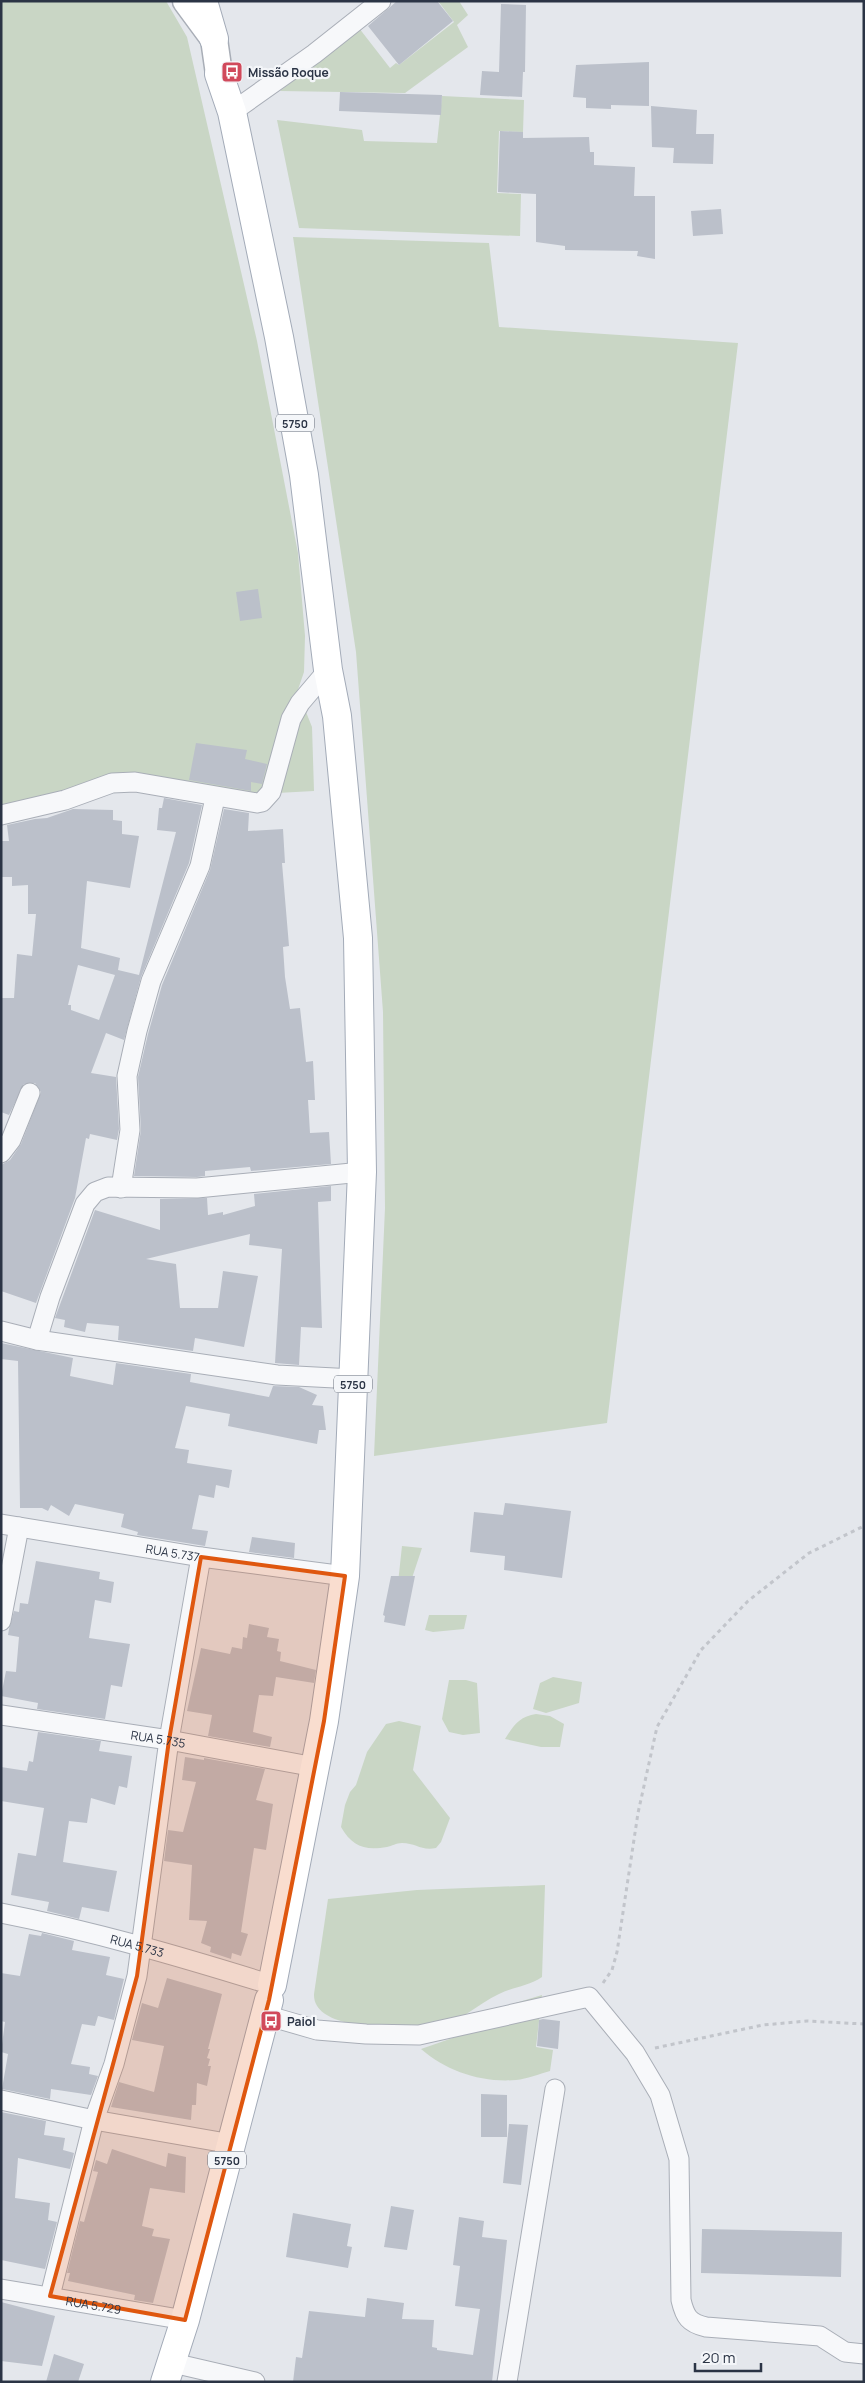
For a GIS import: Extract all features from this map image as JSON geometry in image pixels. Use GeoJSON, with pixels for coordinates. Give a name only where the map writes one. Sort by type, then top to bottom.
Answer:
{"type":"FeatureCollection","features":[{"type":"Feature","properties":{"kind":"main road"},"geometry":{"type":"LineString","coordinates":[[186,1],[214,38]]}},
{"type":"Feature","properties":{"kind":"main road","name":"5750"},"geometry":{"type":"LineString","coordinates":[[169,2372],[185,2320],[232,2144],[268,2000],[324,1721],[345,1576],[362,1172],[358,938],[338,716],[328,670],[304,475],[279,337],[232,112],[220,74],[214,38],[203,1]]}},
{"type":"Feature","properties":{"kind":"street"},"geometry":{"type":"LineString","coordinates":[[232,112],[314,54],[381,1]]}},
{"type":"Feature","properties":{"kind":"street"},"geometry":{"type":"LineString","coordinates":[[1,815],[65,800],[112,783],[135,782],[160,785],[215,798],[257,803],[271,792],[291,719],[300,704],[328,670]]}},
{"type":"Feature","properties":{"kind":"street"},"geometry":{"type":"LineString","coordinates":[[121,1188],[130,1130],[127,1076],[137,1031],[151,981],[200,866],[215,798]]}},
{"type":"Feature","properties":{"kind":"street"},"geometry":{"type":"LineString","coordinates":[[1,1153],[11,1140],[30,1093]]}},
{"type":"Feature","properties":{"kind":"street"},"geometry":{"type":"LineString","coordinates":[[37,1340],[50,1297],[85,1204],[96,1192],[108,1187],[197,1188],[362,1172]]}},
{"type":"Feature","properties":{"kind":"street"},"geometry":{"type":"LineString","coordinates":[[1,1331],[37,1340],[277,1375],[354,1378]]}},
{"type":"Feature","properties":{"kind":"street"},"geometry":{"type":"LineString","coordinates":[[1,1621],[10,1526]]}},
{"type":"Feature","properties":{"kind":"street","name":"RUA 5.737"},"geometry":{"type":"LineString","coordinates":[[10,1526],[202,1557],[345,1576]]}},
{"type":"Feature","properties":{"kind":"street"},"geometry":{"type":"LineString","coordinates":[[50,2296],[94,2120],[114,2064],[136,1976],[142,1945],[169,1740],[202,1557]]}},
{"type":"Feature","properties":{"kind":"street","name":"RUA 5.735"},"geometry":{"type":"LineString","coordinates":[[1,1715],[169,1740],[315,1767]]}},
{"type":"Feature","properties":{"kind":"street","name":"RUA 5.733"},"geometry":{"type":"LineString","coordinates":[[1,1913],[68,1926],[142,1945],[268,2000],[317,2030],[366,2034],[419,2035],[589,1997]]}},
{"type":"Feature","properties":{"kind":"street"},"geometry":{"type":"LineString","coordinates":[[589,1997],[635,2052],[660,2095],[679,2159],[682,2300],[684,2312],[694,2324],[706,2327],[820,2336],[846,2352],[864,2354]]}},
{"type":"Feature","properties":{"kind":"street"},"geometry":{"type":"LineString","coordinates":[[507,2382],[555,2089]]}},
{"type":"Feature","properties":{"kind":"street"},"geometry":{"type":"LineString","coordinates":[[1,2100],[94,2120],[232,2144]]}},
{"type":"Feature","properties":{"kind":"street","name":"RUA 5.729"},"geometry":{"type":"LineString","coordinates":[[1,2289],[185,2320]]}},
{"type":"Feature","properties":{"kind":"street"},"geometry":{"type":"LineString","coordinates":[[169,2372],[255,2382]]}},
{"type":"Feature","properties":{"kind":"path"},"geometry":{"type":"LineString","coordinates":[[589,1997],[612,1970],[617,1952],[638,1813],[657,1727],[701,1650],[755,1595],[809,1553],[864,1526]]}},
{"type":"Feature","properties":{"kind":"path"},"geometry":{"type":"LineString","coordinates":[[635,2052],[763,2025],[807,2021],[864,2024]]}},
{"type":"Feature","properties":{"kind":"highlighted area"},"geometry":{"type":"Polygon","coordinates":[[[201,1557],[345,1576],[324,1721],[269,2000],[185,2320],[50,2296],[137,1976],[169,1740],[201,1557]]]}},
{"type":"Feature","properties":{"kind":"green space"},"geometry":{"type":"Polygon","coordinates":[[[1,1],[166,1],[187,37],[257,341],[298,553],[305,636],[304,672],[267,780],[259,796],[159,781],[1,810],[1,1]]]}},
{"type":"Feature","properties":{"kind":"green space"},"geometry":{"type":"Polygon","coordinates":[[[438,1],[459,1],[468,15],[457,25],[468,47],[405,93],[280,91],[359,28],[390,68],[396,63],[399,65],[454,22],[438,1]]]}},
{"type":"Feature","properties":{"kind":"green space"},"geometry":{"type":"Polygon","coordinates":[[[442,96],[524,100],[523,132],[499,131],[497,193],[521,194],[520,236],[299,228],[277,120],[362,130],[364,141],[437,143],[442,96]]]}},
{"type":"Feature","properties":{"kind":"green space"},"geometry":{"type":"Polygon","coordinates":[[[293,237],[489,243],[499,327],[738,343],[607,1423],[374,1456],[385,1208],[383,1012],[356,652],[293,237]]]}},
{"type":"Feature","properties":{"kind":"green space"},"geometry":{"type":"Polygon","coordinates":[[[304,707],[312,727],[314,791],[277,793],[304,707]]]}},
{"type":"Feature","properties":{"kind":"green space"},"geometry":{"type":"Polygon","coordinates":[[[402,1546],[422,1548],[410,1584],[398,1583],[402,1546]]]}},
{"type":"Feature","properties":{"kind":"green space"},"geometry":{"type":"Polygon","coordinates":[[[429,1615],[467,1615],[464,1629],[433,1632],[425,1630],[429,1615]]]}},
{"type":"Feature","properties":{"kind":"green space"},"geometry":{"type":"Polygon","coordinates":[[[553,1677],[582,1682],[579,1703],[546,1713],[533,1709],[540,1683],[553,1677]]]}},
{"type":"Feature","properties":{"kind":"green space"},"geometry":{"type":"Polygon","coordinates":[[[449,1680],[466,1680],[477,1683],[480,1733],[463,1735],[449,1732],[442,1719],[449,1680]]]}},
{"type":"Feature","properties":{"kind":"green space"},"geometry":{"type":"Polygon","coordinates":[[[536,1714],[550,1716],[564,1724],[560,1747],[541,1747],[505,1739],[521,1719],[536,1714]]]}},
{"type":"Feature","properties":{"kind":"green space"},"geometry":{"type":"Polygon","coordinates":[[[399,1721],[421,1726],[413,1770],[450,1818],[441,1842],[436,1848],[431,1849],[402,1843],[379,1848],[360,1846],[350,1839],[341,1827],[345,1805],[350,1792],[356,1785],[367,1752],[386,1724],[399,1721]]]}},
{"type":"Feature","properties":{"kind":"green space"},"geometry":{"type":"Polygon","coordinates":[[[545,1885],[542,1977],[537,1980],[499,1994],[444,2027],[432,2031],[347,2023],[334,2019],[316,2005],[314,1994],[328,1899],[417,1890],[545,1885]]]}},
{"type":"Feature","properties":{"kind":"green space"},"geometry":{"type":"Polygon","coordinates":[[[542,1995],[536,2047],[553,2050],[550,2071],[529,2078],[490,2080],[453,2069],[442,2064],[421,2049],[464,2034],[502,2007],[542,1995]]]}},
{"type":"Feature","properties":{"kind":"building"},"geometry":{"type":"Polygon","coordinates":[[[397,1],[437,1],[453,21],[399,65],[368,26],[397,1]]]}},
{"type":"Feature","properties":{"kind":"building"},"geometry":{"type":"Polygon","coordinates":[[[501,4],[526,5],[525,72],[523,72],[522,97],[480,95],[482,71],[499,72],[501,4]]]}},
{"type":"Feature","properties":{"kind":"building"},"geometry":{"type":"Polygon","coordinates":[[[649,62],[649,106],[611,105],[611,109],[586,108],[586,98],[573,97],[576,65],[649,62]]]}},
{"type":"Feature","properties":{"kind":"building"},"geometry":{"type":"Polygon","coordinates":[[[340,92],[442,95],[441,115],[339,111],[340,92]]]}},
{"type":"Feature","properties":{"kind":"building"},"geometry":{"type":"Polygon","coordinates":[[[651,106],[697,110],[696,134],[714,134],[713,164],[673,163],[674,148],[652,147],[651,106]]]}},
{"type":"Feature","properties":{"kind":"building"},"geometry":{"type":"Polygon","coordinates":[[[500,131],[523,132],[523,138],[589,137],[590,152],[594,152],[594,165],[635,167],[634,196],[655,196],[655,259],[637,256],[638,251],[565,250],[565,246],[536,242],[536,194],[498,192],[500,131]]]}},
{"type":"Feature","properties":{"kind":"building"},"geometry":{"type":"Polygon","coordinates":[[[721,209],[723,234],[693,236],[691,211],[721,209]]]}},
{"type":"Feature","properties":{"kind":"building"},"geometry":{"type":"Polygon","coordinates":[[[258,589],[262,618],[240,621],[236,592],[258,589]]]}},
{"type":"Feature","properties":{"kind":"building"},"geometry":{"type":"Polygon","coordinates":[[[196,743],[247,750],[245,759],[267,764],[262,784],[251,782],[251,791],[189,780],[196,743]]]}},
{"type":"Feature","properties":{"kind":"building"},"geometry":{"type":"Polygon","coordinates":[[[164,798],[202,805],[189,863],[141,977],[124,1040],[106,1033],[91,1073],[116,1077],[119,1129],[117,1140],[90,1134],[89,1139],[86,1138],[75,1198],[36,1303],[1,1291],[1,1165],[10,1160],[21,1144],[41,1092],[35,1083],[24,1084],[9,1115],[1,1112],[1,998],[14,998],[17,954],[32,956],[36,914],[28,914],[28,885],[12,886],[12,877],[1,877],[1,841],[9,841],[7,825],[47,818],[73,809],[113,810],[113,820],[122,821],[122,834],[139,836],[130,888],[87,881],[81,948],[120,958],[118,970],[139,975],[176,832],[157,830],[159,808],[162,808],[164,798]],[[78,965],[68,1005],[71,1005],[71,1010],[99,1020],[115,975],[78,965]]]}},
{"type":"Feature","properties":{"kind":"building"},"geometry":{"type":"Polygon","coordinates":[[[224,809],[249,813],[248,831],[283,829],[285,863],[282,863],[289,946],[283,947],[285,977],[290,1009],[300,1008],[306,1062],[313,1061],[315,1100],[308,1100],[310,1133],[329,1132],[331,1164],[251,1171],[250,1167],[205,1171],[205,1176],[197,1177],[134,1176],[141,1130],[138,1077],[148,1034],[162,985],[210,870],[224,809]]]}},
{"type":"Feature","properties":{"kind":"building"},"geometry":{"type":"Polygon","coordinates":[[[331,1186],[331,1201],[318,1202],[322,1328],[301,1327],[299,1365],[275,1363],[282,1249],[249,1245],[250,1234],[146,1259],[176,1264],[180,1308],[218,1308],[223,1271],[258,1276],[244,1347],[195,1338],[193,1351],[118,1340],[119,1326],[87,1323],[85,1332],[64,1327],[65,1320],[55,1318],[95,1210],[160,1230],[160,1199],[207,1198],[208,1215],[223,1212],[223,1215],[255,1206],[254,1194],[331,1186]]]}},
{"type":"Feature","properties":{"kind":"building"},"geometry":{"type":"Polygon","coordinates":[[[1,1343],[73,1358],[70,1376],[113,1385],[116,1363],[191,1374],[190,1382],[269,1397],[273,1386],[299,1387],[317,1395],[312,1405],[323,1406],[326,1430],[319,1430],[317,1444],[228,1426],[230,1414],[186,1406],[175,1448],[189,1450],[187,1463],[232,1470],[229,1488],[216,1485],[214,1498],[199,1495],[192,1529],[208,1531],[205,1546],[137,1535],[138,1532],[121,1527],[124,1514],[75,1504],[69,1516],[51,1505],[48,1511],[42,1508],[20,1508],[18,1361],[1,1359],[1,1343]]]}},
{"type":"Feature","properties":{"kind":"building"},"geometry":{"type":"Polygon","coordinates":[[[505,1503],[571,1511],[562,1578],[504,1570],[505,1556],[470,1552],[474,1512],[503,1515],[505,1503]]]}},
{"type":"Feature","properties":{"kind":"building"},"geometry":{"type":"Polygon","coordinates":[[[252,1537],[295,1543],[294,1558],[249,1552],[252,1537]]]}},
{"type":"Feature","properties":{"kind":"building"},"geometry":{"type":"Polygon","coordinates":[[[36,1561],[100,1572],[99,1579],[114,1582],[111,1603],[95,1600],[89,1638],[130,1644],[122,1687],[111,1685],[105,1719],[37,1709],[38,1703],[1,1696],[6,1671],[16,1672],[19,1637],[8,1635],[9,1629],[14,1611],[19,1612],[20,1603],[28,1604],[36,1561]]]}},
{"type":"Feature","properties":{"kind":"building"},"geometry":{"type":"Polygon","coordinates":[[[391,1576],[415,1576],[405,1626],[384,1622],[385,1616],[383,1615],[391,1576]]]}},
{"type":"Feature","properties":{"kind":"building"},"geometry":{"type":"Polygon","coordinates":[[[249,1624],[269,1628],[267,1637],[279,1639],[277,1651],[281,1652],[280,1661],[316,1670],[314,1683],[276,1677],[273,1696],[259,1695],[253,1732],[272,1737],[270,1747],[208,1736],[212,1715],[187,1711],[201,1648],[230,1654],[232,1647],[242,1649],[243,1637],[247,1638],[249,1624]]]}},
{"type":"Feature","properties":{"kind":"building"},"geometry":{"type":"Polygon","coordinates":[[[38,1732],[101,1741],[99,1751],[132,1756],[127,1788],[119,1786],[115,1805],[91,1798],[87,1823],[69,1821],[63,1862],[117,1871],[109,1912],[82,1907],[79,1919],[47,1911],[49,1902],[11,1895],[18,1853],[36,1856],[44,1808],[1,1801],[1,1767],[27,1771],[29,1761],[33,1762],[38,1732]]]}},
{"type":"Feature","properties":{"kind":"building"},"geometry":{"type":"Polygon","coordinates":[[[185,1757],[204,1760],[204,1758],[265,1769],[256,1800],[273,1804],[266,1850],[254,1848],[241,1932],[248,1934],[241,1956],[232,1953],[231,1959],[210,1952],[211,1947],[201,1943],[207,1921],[189,1920],[192,1865],[164,1861],[168,1830],[183,1832],[196,1782],[182,1780],[185,1757]]]}},
{"type":"Feature","properties":{"kind":"building"},"geometry":{"type":"Polygon","coordinates":[[[42,1933],[74,1941],[72,1950],[110,1957],[106,1975],[124,1979],[114,2020],[98,2016],[95,2026],[82,2024],[71,2064],[90,2067],[89,2074],[98,2076],[91,2095],[51,2089],[50,2099],[2,2089],[8,2054],[1,2052],[5,2022],[1,2021],[1,1973],[20,1976],[29,1934],[41,1936],[42,1933]]]}},
{"type":"Feature","properties":{"kind":"building"},"geometry":{"type":"Polygon","coordinates":[[[167,1978],[222,1994],[208,2049],[210,2049],[207,2058],[210,2059],[208,2066],[211,2066],[207,2086],[197,2083],[196,2105],[192,2105],[191,2120],[111,2107],[119,2082],[154,2092],[164,2046],[132,2040],[142,2003],[158,2008],[167,1978]]]}},
{"type":"Feature","properties":{"kind":"building"},"geometry":{"type":"Polygon","coordinates":[[[539,2020],[560,2021],[558,2049],[537,2046],[539,2020]]]}},
{"type":"Feature","properties":{"kind":"building"},"geometry":{"type":"Polygon","coordinates":[[[481,2094],[507,2095],[507,2137],[481,2137],[481,2094]]]}},
{"type":"Feature","properties":{"kind":"building"},"geometry":{"type":"Polygon","coordinates":[[[1,2112],[46,2121],[44,2135],[65,2138],[63,2150],[74,2153],[70,2169],[18,2158],[15,2198],[50,2203],[48,2220],[57,2222],[45,2269],[1,2260],[1,2112]]]}},
{"type":"Feature","properties":{"kind":"building"},"geometry":{"type":"Polygon","coordinates":[[[509,2124],[528,2125],[521,2185],[503,2183],[509,2124]]]}},
{"type":"Feature","properties":{"kind":"building"},"geometry":{"type":"Polygon","coordinates":[[[112,2149],[166,2167],[168,2153],[186,2157],[185,2193],[150,2188],[142,2226],[154,2229],[152,2236],[170,2239],[153,2303],[134,2300],[135,2295],[68,2281],[70,2273],[67,2273],[80,2221],[84,2222],[98,2172],[93,2171],[96,2160],[107,2164],[112,2149]]]}},
{"type":"Feature","properties":{"kind":"building"},"geometry":{"type":"Polygon","coordinates":[[[391,2206],[414,2210],[407,2250],[384,2247],[391,2206]]]}},
{"type":"Feature","properties":{"kind":"building"},"geometry":{"type":"Polygon","coordinates":[[[293,2213],[351,2224],[347,2246],[352,2247],[348,2268],[286,2257],[293,2213]]]}},
{"type":"Feature","properties":{"kind":"building"},"geometry":{"type":"Polygon","coordinates":[[[459,2217],[484,2221],[482,2237],[507,2240],[492,2382],[293,2382],[296,2357],[302,2358],[309,2311],[365,2317],[367,2298],[404,2303],[402,2319],[434,2320],[432,2347],[437,2348],[437,2350],[473,2355],[480,2309],[455,2306],[460,2266],[453,2265],[459,2217]]]}},
{"type":"Feature","properties":{"kind":"building"},"geometry":{"type":"Polygon","coordinates":[[[702,2229],[842,2232],[841,2277],[701,2273],[702,2229]]]}},
{"type":"Feature","properties":{"kind":"building"},"geometry":{"type":"Polygon","coordinates":[[[1,2302],[55,2316],[42,2366],[1,2361],[1,2302]]]}},
{"type":"Feature","properties":{"kind":"building"},"geometry":{"type":"Polygon","coordinates":[[[54,2354],[84,2364],[78,2382],[46,2382],[54,2354]]]}},
{"type":"Feature","properties":{"kind":"place","name":"Missão Roque"},"geometry":{"type":"Point","coordinates":[232,72]}},
{"type":"Feature","properties":{"kind":"place","name":"Paiol"},"geometry":{"type":"Point","coordinates":[271,2021]}}]}
